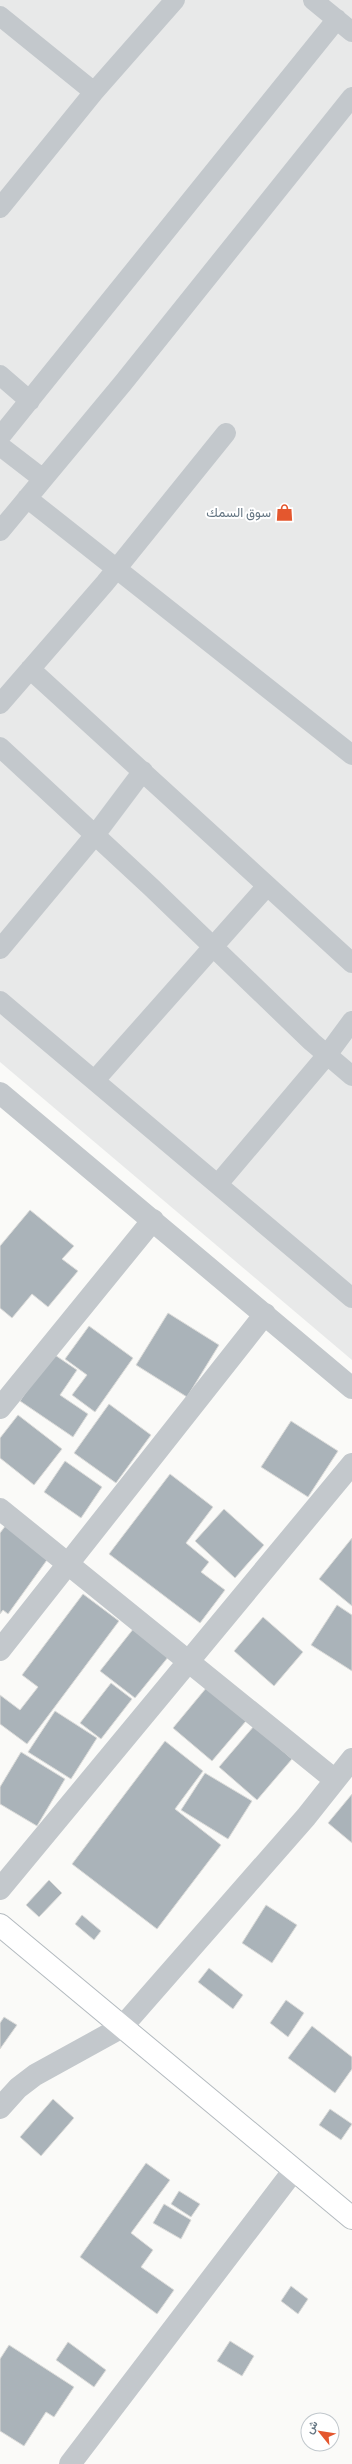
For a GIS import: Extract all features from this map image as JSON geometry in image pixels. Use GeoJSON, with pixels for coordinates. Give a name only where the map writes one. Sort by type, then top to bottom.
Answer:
{"type":"FeatureCollection","features":[{"type":"Feature","properties":{"kind":"street"},"geometry":{"type":"LineString","coordinates":[[2,1099],[153,1220],[352,1388]]}},
{"type":"Feature","properties":{"kind":"street"},"geometry":{"type":"LineString","coordinates":[[0,1408],[153,1220]]}},
{"type":"Feature","properties":{"kind":"street"},"geometry":{"type":"LineString","coordinates":[[0,1650],[265,1314]]}},
{"type":"Feature","properties":{"kind":"street"},"geometry":{"type":"LineString","coordinates":[[0,1889],[352,1464]]}},
{"type":"Feature","properties":{"kind":"street"},"geometry":{"type":"LineString","coordinates":[[0,1509],[335,1780]]}},
{"type":"Feature","properties":{"kind":"street"},"geometry":{"type":"LineString","coordinates":[[0,2108],[18,2088],[35,2075],[122,2028],[352,1759]]}},
{"type":"Feature","properties":{"kind":"street"},"geometry":{"type":"LineString","coordinates":[[0,1926],[352,2218]]}},
{"type":"Feature","properties":{"kind":"street"},"geometry":{"type":"LineString","coordinates":[[70,2464],[294,2170]]}},
{"type":"Feature","properties":{"kind":"lane"},"geometry":{"type":"LineString","coordinates":[[0,208],[94,92],[175,0]]}},
{"type":"Feature","properties":{"kind":"lane"},"geometry":{"type":"LineString","coordinates":[[313,0],[352,32]]}},
{"type":"Feature","properties":{"kind":"lane"},"geometry":{"type":"LineString","coordinates":[[0,16],[94,92]]}},
{"type":"Feature","properties":{"kind":"lane"},"geometry":{"type":"LineString","coordinates":[[0,437],[337,19]]}},
{"type":"Feature","properties":{"kind":"lane"},"geometry":{"type":"LineString","coordinates":[[0,531],[123,383],[352,97]]}},
{"type":"Feature","properties":{"kind":"lane"},"geometry":{"type":"LineString","coordinates":[[0,375],[30,401]]}},
{"type":"Feature","properties":{"kind":"lane"},"geometry":{"type":"LineString","coordinates":[[0,704],[116,569],[226,433]]}},
{"type":"Feature","properties":{"kind":"lane"},"geometry":{"type":"LineString","coordinates":[[0,446],[43,479]]}},
{"type":"Feature","properties":{"kind":"lane"},"geometry":{"type":"LineString","coordinates":[[27,498],[352,755]]}},
{"type":"Feature","properties":{"kind":"lane"},"geometry":{"type":"LineString","coordinates":[[30,669],[352,963]]}},
{"type":"Feature","properties":{"kind":"lane"},"geometry":{"type":"LineString","coordinates":[[0,747],[327,1055],[352,1076]]}},
{"type":"Feature","properties":{"kind":"lane"},"geometry":{"type":"LineString","coordinates":[[0,949],[95,835],[143,771]]}},
{"type":"Feature","properties":{"kind":"lane"},"geometry":{"type":"LineString","coordinates":[[95,1080],[267,886]]}},
{"type":"Feature","properties":{"kind":"lane"},"geometry":{"type":"LineString","coordinates":[[0,1001],[352,1298]]}},
{"type":"Feature","properties":{"kind":"lane"},"geometry":{"type":"LineString","coordinates":[[218,1184],[327,1055],[352,1021]]}},
{"type":"Feature","properties":{"kind":"shaded area"},"geometry":{"type":"Polygon","coordinates":[[[0,0],[352,0],[352,1360],[0,1062],[0,0]]]}},
{"type":"Feature","properties":{"kind":"building"},"geometry":{"type":"Polygon","coordinates":[[[30,1210],[74,1246],[62,1259],[78,1271],[48,1307],[32,1294],[12,1318],[0,1308],[0,1246],[30,1210]]]}},
{"type":"Feature","properties":{"kind":"building"},"geometry":{"type":"Polygon","coordinates":[[[168,1313],[219,1345],[187,1397],[136,1365],[168,1313]]]}},
{"type":"Feature","properties":{"kind":"building"},"geometry":{"type":"Polygon","coordinates":[[[89,1326],[133,1358],[95,1412],[72,1395],[87,1375],[65,1359],[89,1326]]]}},
{"type":"Feature","properties":{"kind":"building"},"geometry":{"type":"Polygon","coordinates":[[[52,1353],[77,1370],[60,1395],[88,1414],[73,1437],[20,1401],[52,1353]]]}},
{"type":"Feature","properties":{"kind":"building"},"geometry":{"type":"Polygon","coordinates":[[[109,1404],[151,1435],[116,1483],[74,1453],[109,1404]]]}},
{"type":"Feature","properties":{"kind":"building"},"geometry":{"type":"Polygon","coordinates":[[[18,1415],[62,1449],[34,1485],[0,1458],[0,1438],[18,1415]]]}},
{"type":"Feature","properties":{"kind":"building"},"geometry":{"type":"Polygon","coordinates":[[[291,1421],[338,1451],[308,1497],[261,1467],[291,1421]]]}},
{"type":"Feature","properties":{"kind":"building"},"geometry":{"type":"Polygon","coordinates":[[[65,1461],[102,1487],[81,1518],[44,1492],[65,1461]]]}},
{"type":"Feature","properties":{"kind":"building"},"geometry":{"type":"Polygon","coordinates":[[[170,1474],[213,1507],[186,1543],[209,1562],[201,1572],[225,1590],[200,1623],[109,1554],[170,1474]]]}},
{"type":"Feature","properties":{"kind":"building"},"geometry":{"type":"Polygon","coordinates":[[[224,1509],[264,1545],[235,1578],[195,1541],[224,1509]]]}},
{"type":"Feature","properties":{"kind":"building"},"geometry":{"type":"Polygon","coordinates":[[[9,1521],[52,1553],[8,1614],[3,1610],[0,1614],[0,1533],[9,1521]]]}},
{"type":"Feature","properties":{"kind":"building"},"geometry":{"type":"Polygon","coordinates":[[[352,1538],[352,1606],[319,1579],[352,1538]]]}},
{"type":"Feature","properties":{"kind":"building"},"geometry":{"type":"Polygon","coordinates":[[[83,1594],[119,1621],[27,1744],[0,1724],[0,1695],[20,1710],[38,1687],[22,1675],[83,1594]]]}},
{"type":"Feature","properties":{"kind":"building"},"geometry":{"type":"Polygon","coordinates":[[[337,1605],[352,1615],[352,1671],[311,1645],[337,1605]]]}},
{"type":"Feature","properties":{"kind":"building"},"geometry":{"type":"Polygon","coordinates":[[[263,1617],[303,1652],[274,1686],[234,1651],[263,1617]]]}},
{"type":"Feature","properties":{"kind":"building"},"geometry":{"type":"Polygon","coordinates":[[[134,1628],[169,1656],[135,1698],[100,1671],[134,1628]]]}},
{"type":"Feature","properties":{"kind":"building"},"geometry":{"type":"Polygon","coordinates":[[[111,1683],[132,1699],[101,1739],[80,1723],[111,1683]]]}},
{"type":"Feature","properties":{"kind":"building"},"geometry":{"type":"Polygon","coordinates":[[[207,1687],[246,1721],[212,1761],[173,1728],[207,1687]]]}},
{"type":"Feature","properties":{"kind":"building"},"geometry":{"type":"Polygon","coordinates":[[[55,1711],[97,1738],[71,1779],[28,1752],[55,1711]]]}},
{"type":"Feature","properties":{"kind":"building"},"geometry":{"type":"Polygon","coordinates":[[[254,1726],[292,1759],[257,1800],[219,1767],[254,1726]]]}},
{"type":"Feature","properties":{"kind":"building"},"geometry":{"type":"Polygon","coordinates":[[[165,1741],[203,1771],[175,1809],[221,1845],[157,1929],[72,1864],[165,1741]]]}},
{"type":"Feature","properties":{"kind":"building"},"geometry":{"type":"Polygon","coordinates":[[[21,1752],[65,1779],[37,1826],[0,1804],[0,1787],[21,1752]]]}},
{"type":"Feature","properties":{"kind":"building"},"geometry":{"type":"Polygon","coordinates":[[[205,1773],[252,1801],[228,1839],[181,1810],[205,1773]]]}},
{"type":"Feature","properties":{"kind":"building"},"geometry":{"type":"Polygon","coordinates":[[[352,1794],[352,1843],[328,1823],[352,1794]]]}},
{"type":"Feature","properties":{"kind":"building"},"geometry":{"type":"Polygon","coordinates":[[[49,1880],[62,1893],[39,1917],[26,1905],[49,1880]]]}},
{"type":"Feature","properties":{"kind":"building"},"geometry":{"type":"Polygon","coordinates":[[[266,1905],[297,1925],[272,1963],[242,1943],[266,1905]]]}},
{"type":"Feature","properties":{"kind":"building"},"geometry":{"type":"Polygon","coordinates":[[[82,1915],[101,1931],[94,1940],[75,1924],[82,1915]]]}},
{"type":"Feature","properties":{"kind":"building"},"geometry":{"type":"Polygon","coordinates":[[[209,1968],[243,1995],[233,2009],[198,1982],[209,1968]]]}},
{"type":"Feature","properties":{"kind":"building"},"geometry":{"type":"Polygon","coordinates":[[[286,2000],[304,2013],[288,2037],[270,2023],[286,2000]]]}},
{"type":"Feature","properties":{"kind":"building"},"geometry":{"type":"Polygon","coordinates":[[[4,2017],[17,2025],[0,2049],[0,2023],[4,2017]]]}},
{"type":"Feature","properties":{"kind":"building"},"geometry":{"type":"Polygon","coordinates":[[[312,2026],[352,2057],[352,2069],[335,2093],[288,2058],[312,2026]]]}},
{"type":"Feature","properties":{"kind":"building"},"geometry":{"type":"Polygon","coordinates":[[[53,2099],[74,2118],[41,2156],[20,2137],[53,2099]]]}},
{"type":"Feature","properties":{"kind":"building"},"geometry":{"type":"Polygon","coordinates":[[[330,2109],[352,2124],[341,2140],[319,2125],[330,2109]]]}},
{"type":"Feature","properties":{"kind":"building"},"geometry":{"type":"Polygon","coordinates":[[[146,2163],[170,2180],[131,2233],[153,2250],[141,2267],[174,2290],[157,2314],[80,2257],[146,2163]]]}},
{"type":"Feature","properties":{"kind":"building"},"geometry":{"type":"Polygon","coordinates":[[[179,2191],[200,2204],[191,2217],[171,2204],[179,2191]]]}},
{"type":"Feature","properties":{"kind":"building"},"geometry":{"type":"Polygon","coordinates":[[[164,2204],[191,2220],[181,2239],[153,2223],[164,2204]]]}},
{"type":"Feature","properties":{"kind":"building"},"geometry":{"type":"Polygon","coordinates":[[[291,2286],[308,2299],[298,2314],[281,2301],[291,2286]]]}},
{"type":"Feature","properties":{"kind":"building"},"geometry":{"type":"Polygon","coordinates":[[[230,2341],[254,2356],[242,2376],[217,2361],[230,2341]]]}},
{"type":"Feature","properties":{"kind":"building"},"geometry":{"type":"Polygon","coordinates":[[[68,2342],[106,2370],[94,2387],[56,2360],[68,2342]]]}},
{"type":"Feature","properties":{"kind":"building"},"geometry":{"type":"Polygon","coordinates":[[[9,2345],[74,2387],[54,2417],[46,2412],[24,2446],[0,2431],[0,2359],[9,2345]]]}},
{"type":"Feature","properties":{"kind":"place","name":"سوق السمك"},"geometry":{"type":"Point","coordinates":[284,512]}}]}
